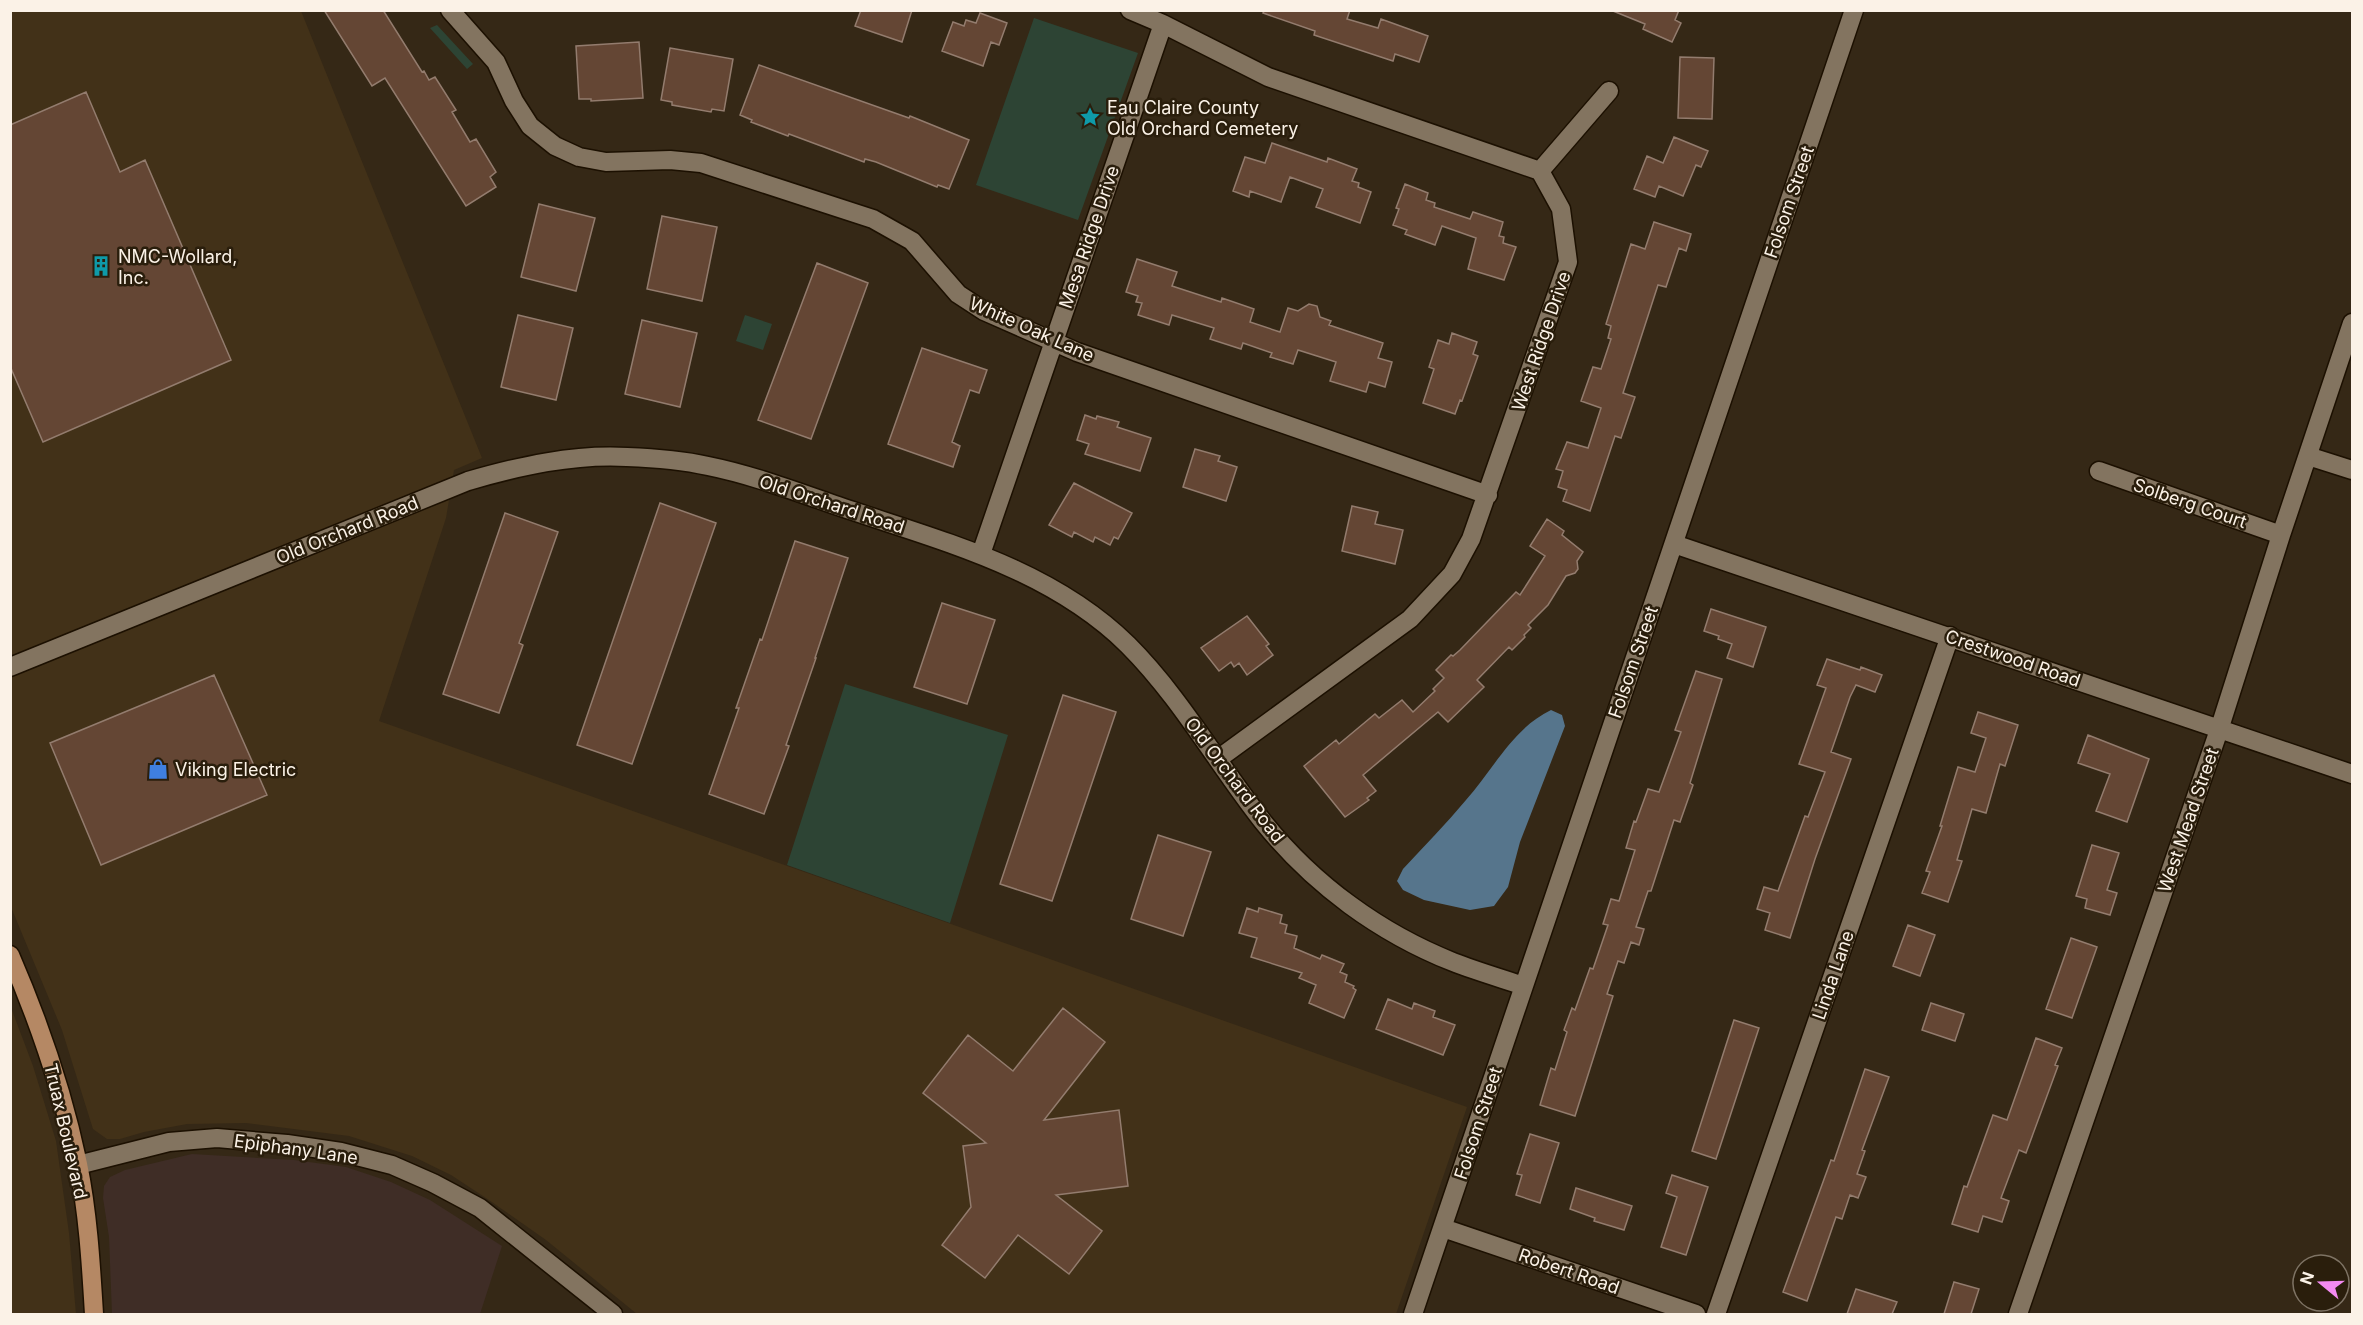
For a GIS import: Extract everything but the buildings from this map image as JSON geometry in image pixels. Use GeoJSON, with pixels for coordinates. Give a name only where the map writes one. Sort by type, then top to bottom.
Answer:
{"type":"FeatureCollection","features":[{"type":"Feature","properties":{"kind":"main road","name":"Truax Boulevard"},"geometry":{"type":"LineString","coordinates":[[10,954],[33,1008],[55,1076],[78,1165],[90,1254],[94,1314]]}},
{"type":"Feature","properties":{"kind":"street","name":"White Oak Lane"},"geometry":{"type":"LineString","coordinates":[[450,10],[496,62],[514,100],[530,126],[555,146],[579,157],[606,162],[670,160],[701,163],[873,219],[912,241],[958,294],[984,311],[1077,352],[1488,495]]}},
{"type":"Feature","properties":{"kind":"street"},"geometry":{"type":"LineString","coordinates":[[1130,10],[1163,24],[1268,77],[1540,171],[1609,91]]}},
{"type":"Feature","properties":{"kind":"street","name":"Folsom Street"},"geometry":{"type":"LineString","coordinates":[[1413,1314],[1854,10]]}},
{"type":"Feature","properties":{"kind":"street","name":"Mesa Ridge Drive"},"geometry":{"type":"LineString","coordinates":[[981,554],[1163,24]]}},
{"type":"Feature","properties":{"kind":"street","name":"West Ridge Drive"},"geometry":{"type":"LineString","coordinates":[[1218,759],[1410,619],[1452,574],[1472,539],[1568,262],[1561,209],[1540,171]]}},
{"type":"Feature","properties":{"kind":"street","name":"West Mead Street"},"geometry":{"type":"LineString","coordinates":[[2018,1314],[2220,728],[2281,535],[2352,323]]}},
{"type":"Feature","properties":{"kind":"street","name":"Old Orchard Road"},"geometry":{"type":"LineString","coordinates":[[10,668],[468,481],[517,466],[578,458],[624,456],[707,465],[762,480],[981,554],[1033,578],[1078,606],[1126,644],[1155,675],[1264,823],[1301,865],[1343,900],[1378,924],[1420,948],[1455,963],[1524,986]]}},
{"type":"Feature","properties":{"kind":"street"},"geometry":{"type":"LineString","coordinates":[[2308,456],[2352,470]]}},
{"type":"Feature","properties":{"kind":"street","name":"Solberg Court"},"geometry":{"type":"LineString","coordinates":[[2099,471],[2281,535]]}},
{"type":"Feature","properties":{"kind":"street","name":"Crestwood Road"},"geometry":{"type":"LineString","coordinates":[[1674,543],[2352,774]]}},
{"type":"Feature","properties":{"kind":"street","name":"Linda Lane"},"geometry":{"type":"LineString","coordinates":[[1716,1314],[1950,636]]}},
{"type":"Feature","properties":{"kind":"street","name":"Epiphany Lane"},"geometry":{"type":"LineString","coordinates":[[78,1165],[170,1142],[217,1138],[319,1149],[392,1165],[433,1183],[480,1208],[613,1314]]}},
{"type":"Feature","properties":{"kind":"street","name":"Robert Road"},"geometry":{"type":"LineString","coordinates":[[1443,1228],[1695,1314]]}},
{"type":"Feature","properties":{"kind":"shaded area"},"geometry":{"type":"Polygon","coordinates":[[[10,11],[301,11],[482,458],[454,470],[446,518],[379,721],[1467,1107],[1396,1314],[637,1314],[546,1240],[451,1175],[412,1156],[349,1136],[246,1123],[187,1124],[120,1139],[107,1139],[93,1129],[62,1030],[11,907],[10,11]]]}},
{"type":"Feature","properties":{"kind":"shaded area"},"geometry":{"type":"Polygon","coordinates":[[[10,1005],[33,1066],[56,1141],[69,1233],[76,1314],[11,1314],[10,1005]]]}},
{"type":"Feature","properties":{"kind":"shaded area"},"geometry":{"type":"Polygon","coordinates":[[[192,1154],[294,1160],[346,1167],[391,1182],[430,1200],[502,1246],[480,1314],[112,1314],[109,1237],[103,1198],[104,1186],[110,1177],[125,1170],[192,1154]]]}},
{"type":"Feature","properties":{"kind":"green space"},"geometry":{"type":"Polygon","coordinates":[[[1034,18],[1138,53],[1078,220],[976,185],[1034,18]]]}},
{"type":"Feature","properties":{"kind":"green space"},"geometry":{"type":"Polygon","coordinates":[[[437,25],[473,64],[467,69],[430,28],[437,25]]]}},
{"type":"Feature","properties":{"kind":"green space"},"geometry":{"type":"Polygon","coordinates":[[[745,315],[772,324],[763,350],[736,341],[745,315]]]}},
{"type":"Feature","properties":{"kind":"green space"},"geometry":{"type":"Polygon","coordinates":[[[845,684],[1008,735],[950,923],[787,865],[845,684]]]}},
{"type":"Feature","properties":{"kind":"water"},"geometry":{"type":"Polygon","coordinates":[[[1551,710],[1562,715],[1565,726],[1520,842],[1508,887],[1494,906],[1470,910],[1424,900],[1403,890],[1397,881],[1403,869],[1458,809],[1525,727],[1551,710]]]}},
{"type":"Feature","properties":{"kind":"place","name":"Eau Claire County Old Orchard Cemetery"},"geometry":{"type":"Point","coordinates":[1090,117]}},
{"type":"Feature","properties":{"kind":"place","name":"NMC-Wollard, Inc."},"geometry":{"type":"Point","coordinates":[101,266]}},
{"type":"Feature","properties":{"kind":"place","name":"Viking Electric"},"geometry":{"type":"Point","coordinates":[158,769]}}]}
